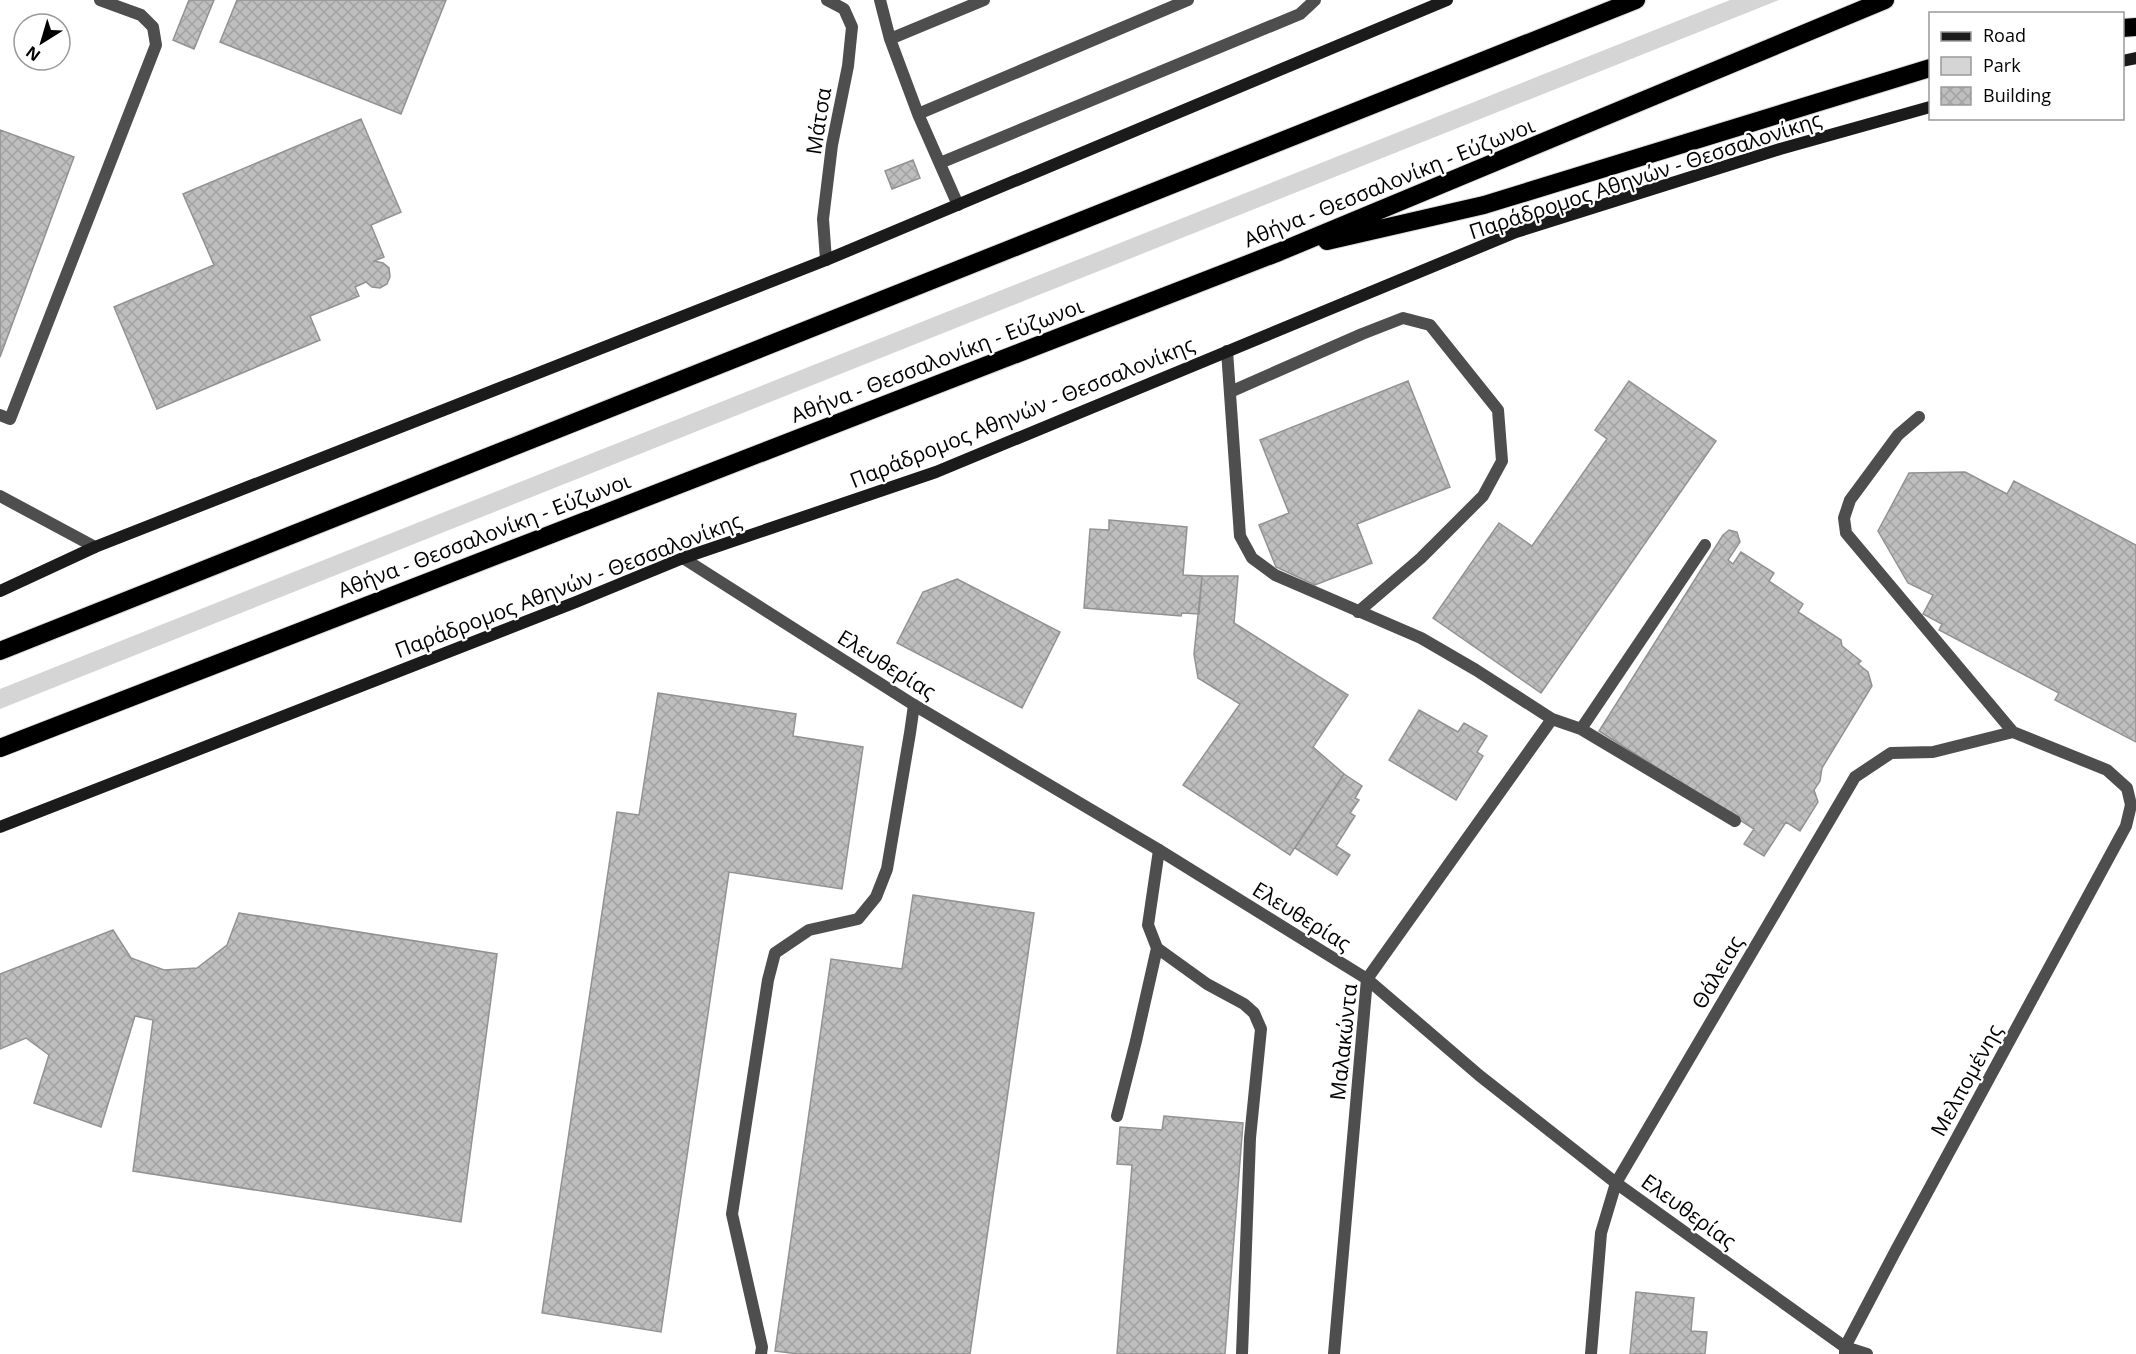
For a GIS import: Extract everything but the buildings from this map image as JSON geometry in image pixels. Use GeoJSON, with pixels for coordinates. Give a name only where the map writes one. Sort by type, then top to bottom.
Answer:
{"type":"FeatureCollection","features":[{"type":"Feature","properties":{"kind":"highway"},"geometry":{"type":"LineString","coordinates":[[0,651],[1636,0]]}},
{"type":"Feature","properties":{"kind":"highway","name":"Αθήνα - Θεσσαλονίκη - Εύζωνοι"},"geometry":{"type":"LineString","coordinates":[[0,748],[1279,252],[1885,0]]}},
{"type":"Feature","properties":{"kind":"highway"},"geometry":{"type":"LineString","coordinates":[[1279,252],[1484,205],[1929,68]]}},
{"type":"Feature","properties":{"kind":"main road"},"geometry":{"type":"LineString","coordinates":[[0,591],[95,547],[826,260],[1446,0]]}},
{"type":"Feature","properties":{"kind":"main road","name":"Παράδρομος Αθηνών - Θεσσαλονίκης"},"geometry":{"type":"LineString","coordinates":[[0,827],[683,558],[936,472],[1516,232],[1780,149],[1929,107]]}},
{"type":"Feature","properties":{"kind":"street"},"geometry":{"type":"LineString","coordinates":[[0,415],[10,418],[156,45],[153,27],[141,15],[100,0]]}},
{"type":"Feature","properties":{"kind":"street","name":"Μάτσα"},"geometry":{"type":"LineString","coordinates":[[826,260],[823,219],[832,145],[848,66],[852,27],[844,9],[827,0]]}},
{"type":"Feature","properties":{"kind":"street"},"geometry":{"type":"LineString","coordinates":[[880,0],[890,39],[918,114],[958,204]]}},
{"type":"Feature","properties":{"kind":"street"},"geometry":{"type":"LineString","coordinates":[[890,39],[984,0]]}},
{"type":"Feature","properties":{"kind":"street"},"geometry":{"type":"LineString","coordinates":[[918,114],[1188,0]]}},
{"type":"Feature","properties":{"kind":"street"},"geometry":{"type":"LineString","coordinates":[[940,163],[1300,14],[1315,0]]}},
{"type":"Feature","properties":{"kind":"street"},"geometry":{"type":"LineString","coordinates":[[1230,392],[1404,318],[1430,325],[1498,410],[1502,461],[1483,496],[1421,558],[1358,612]]}},
{"type":"Feature","properties":{"kind":"street"},"geometry":{"type":"LineString","coordinates":[[1227,351],[1239,536],[1251,558],[1275,575],[1420,638],[1476,670],[1552,719],[1581,729],[1735,821]]}},
{"type":"Feature","properties":{"kind":"street"},"geometry":{"type":"LineString","coordinates":[[1920,417],[1898,435],[1850,500],[1844,518],[1846,533],[2013,732]]}},
{"type":"Feature","properties":{"kind":"street"},"geometry":{"type":"LineString","coordinates":[[0,496],[95,547]]}},
{"type":"Feature","properties":{"kind":"street"},"geometry":{"type":"LineString","coordinates":[[1581,729],[1704,545]]}},
{"type":"Feature","properties":{"kind":"street","name":"Ελευθερίας"},"geometry":{"type":"LineString","coordinates":[[683,558],[914,705],[1159,850],[1367,979],[1480,1076],[1616,1184],[1845,1351],[1867,1354]]}},
{"type":"Feature","properties":{"kind":"street"},"geometry":{"type":"LineString","coordinates":[[761,1354],[762,1347],[732,1214],[768,980],[775,953],[809,930],[858,919],[876,897],[886,868],[914,705]]}},
{"type":"Feature","properties":{"kind":"street","name":"Μαλακώντα"},"geometry":{"type":"LineString","coordinates":[[1334,1354],[1367,979],[1552,719]]}},
{"type":"Feature","properties":{"kind":"street","name":"Μελπομένης"},"geometry":{"type":"LineString","coordinates":[[1845,1351],[1896,1250],[2127,826],[2131,805],[2127,788],[2107,770],[2013,732]]}},
{"type":"Feature","properties":{"kind":"street","name":"Θάλειας"},"geometry":{"type":"LineString","coordinates":[[1591,1354],[1601,1233],[1616,1184],[1855,777],[1891,753],[1933,752],[2013,732]]}},
{"type":"Feature","properties":{"kind":"street"},"geometry":{"type":"LineString","coordinates":[[1159,850],[1148,925],[1157,948],[1207,984],[1244,1004],[1254,1013],[1261,1029],[1250,1138],[1242,1354]]}},
{"type":"Feature","properties":{"kind":"street"},"geometry":{"type":"LineString","coordinates":[[1116,1116],[1157,948]]}},
{"type":"Feature","properties":{"kind":"green space"},"geometry":{"type":"Polygon","coordinates":[[[1730,0],[1779,0],[0,709],[0,689],[1730,0]]]}}]}
